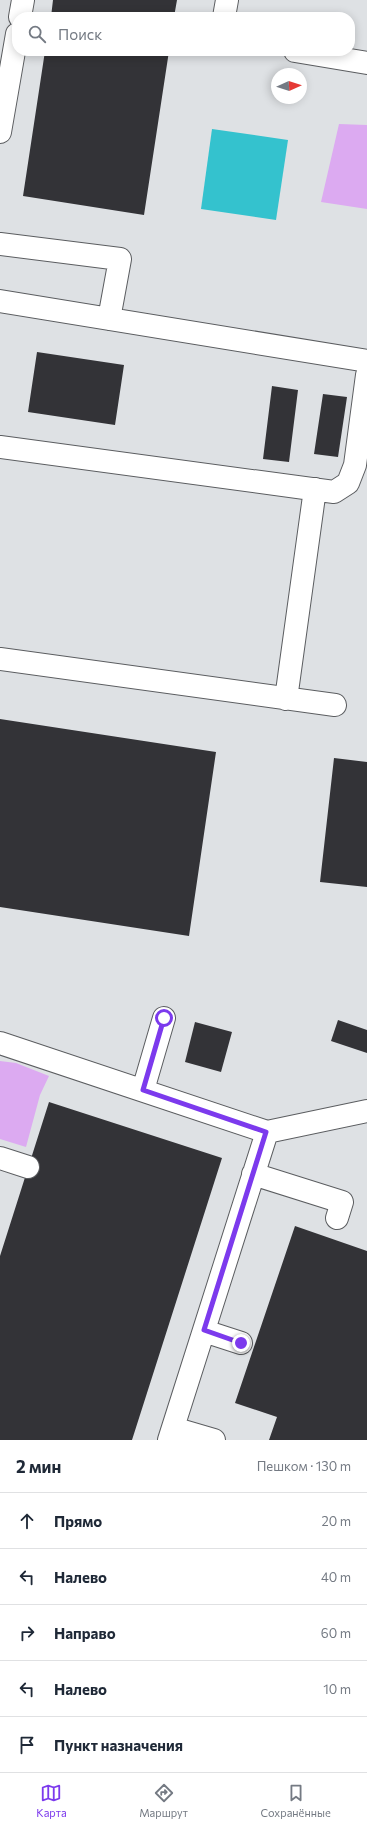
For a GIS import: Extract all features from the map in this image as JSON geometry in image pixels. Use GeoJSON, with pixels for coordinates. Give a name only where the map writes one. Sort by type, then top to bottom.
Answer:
{"type":"FeatureCollection","features":[{"type":"Feature","properties":{"kind":"lane"},"geometry":{"type":"LineString","coordinates":[[21,12],[23,0]]}},
{"type":"Feature","properties":{"kind":"lane"},"geometry":{"type":"LineString","coordinates":[[225,12],[227,0]]}},
{"type":"Feature","properties":{"kind":"lane"},"geometry":{"type":"LineString","coordinates":[[0,132],[13,56]]}},
{"type":"Feature","properties":{"kind":"lane"},"geometry":{"type":"LineString","coordinates":[[325,56],[367,63]]}},
{"type":"Feature","properties":{"kind":"lane"},"geometry":{"type":"LineString","coordinates":[[0,244],[120,259],[109,319]]}},
{"type":"Feature","properties":{"kind":"lane"},"geometry":{"type":"LineString","coordinates":[[0,301],[367,361]]}},
{"type":"Feature","properties":{"kind":"lane"},"geometry":{"type":"LineString","coordinates":[[0,447],[334,492],[348,483],[355,465],[367,375]]}},
{"type":"Feature","properties":{"kind":"lane"},"geometry":{"type":"LineString","coordinates":[[286,699],[315,489]]}},
{"type":"Feature","properties":{"kind":"lane"},"geometry":{"type":"LineString","coordinates":[[0,659],[335,705]]}},
{"type":"Feature","properties":{"kind":"lane"},"geometry":{"type":"LineString","coordinates":[[143,1090],[164,1018]]}},
{"type":"Feature","properties":{"kind":"lane"},"geometry":{"type":"LineString","coordinates":[[0,1043],[266,1132],[367,1111]]}},
{"type":"Feature","properties":{"kind":"lane"},"geometry":{"type":"LineString","coordinates":[[214,1440],[171,1434],[266,1132]]}},
{"type":"Feature","properties":{"kind":"lane"},"geometry":{"type":"LineString","coordinates":[[0,1158],[28,1168]]}},
{"type":"Feature","properties":{"kind":"lane"},"geometry":{"type":"LineString","coordinates":[[253,1174],[342,1202],[337,1218]]}},
{"type":"Feature","properties":{"kind":"lane"},"geometry":{"type":"LineString","coordinates":[[204,1330],[241,1343]]}},
{"type":"Feature","properties":{"kind":"shaded area"},"geometry":{"type":"Polygon","coordinates":[[[339,124],[367,125],[367,209],[321,202],[339,124]]]}},
{"type":"Feature","properties":{"kind":"shaded area"},"geometry":{"type":"Polygon","coordinates":[[[0,1061],[16,1063],[49,1076],[40,1095],[26,1147],[0,1139],[0,1061]]]}},
{"type":"Feature","properties":{"kind":"water"},"geometry":{"type":"Polygon","coordinates":[[[212,129],[288,140],[276,220],[201,209],[212,129]]]}},
{"type":"Feature","properties":{"kind":"building"},"geometry":{"type":"Polygon","coordinates":[[[53,0],[177,0],[175,12],[52,12],[53,0]]]}},
{"type":"Feature","properties":{"kind":"building"},"geometry":{"type":"Polygon","coordinates":[[[44,56],[168,56],[144,215],[23,196],[44,56]]]}},
{"type":"Feature","properties":{"kind":"building"},"geometry":{"type":"Polygon","coordinates":[[[37,352],[124,365],[115,425],[28,412],[37,352]]]}},
{"type":"Feature","properties":{"kind":"building"},"geometry":{"type":"Polygon","coordinates":[[[272,386],[298,390],[289,462],[263,459],[272,386]]]}},
{"type":"Feature","properties":{"kind":"building"},"geometry":{"type":"Polygon","coordinates":[[[323,394],[347,397],[338,457],[314,454],[323,394]]]}},
{"type":"Feature","properties":{"kind":"building"},"geometry":{"type":"Polygon","coordinates":[[[0,719],[216,752],[189,936],[0,907],[0,719]]]}},
{"type":"Feature","properties":{"kind":"building"},"geometry":{"type":"Polygon","coordinates":[[[334,758],[367,762],[367,887],[320,882],[334,758]]]}},
{"type":"Feature","properties":{"kind":"building"},"geometry":{"type":"Polygon","coordinates":[[[338,1020],[367,1030],[367,1053],[331,1041],[338,1020]]]}},
{"type":"Feature","properties":{"kind":"building"},"geometry":{"type":"Polygon","coordinates":[[[195,1022],[232,1032],[221,1072],[185,1062],[195,1022]]]}},
{"type":"Feature","properties":{"kind":"building"},"geometry":{"type":"Polygon","coordinates":[[[49,1102],[222,1158],[132,1440],[0,1440],[0,1256],[49,1102]]]}},
{"type":"Feature","properties":{"kind":"building"},"geometry":{"type":"Polygon","coordinates":[[[295,1226],[367,1251],[367,1440],[269,1440],[277,1417],[235,1403],[295,1226]]]}},
{"type":"Feature","properties":{"kind":"route"},"geometry":{"type":"LineString","coordinates":[[164,1018],[143,1090],[266,1132],[204,1330],[241,1343]]}}]}
